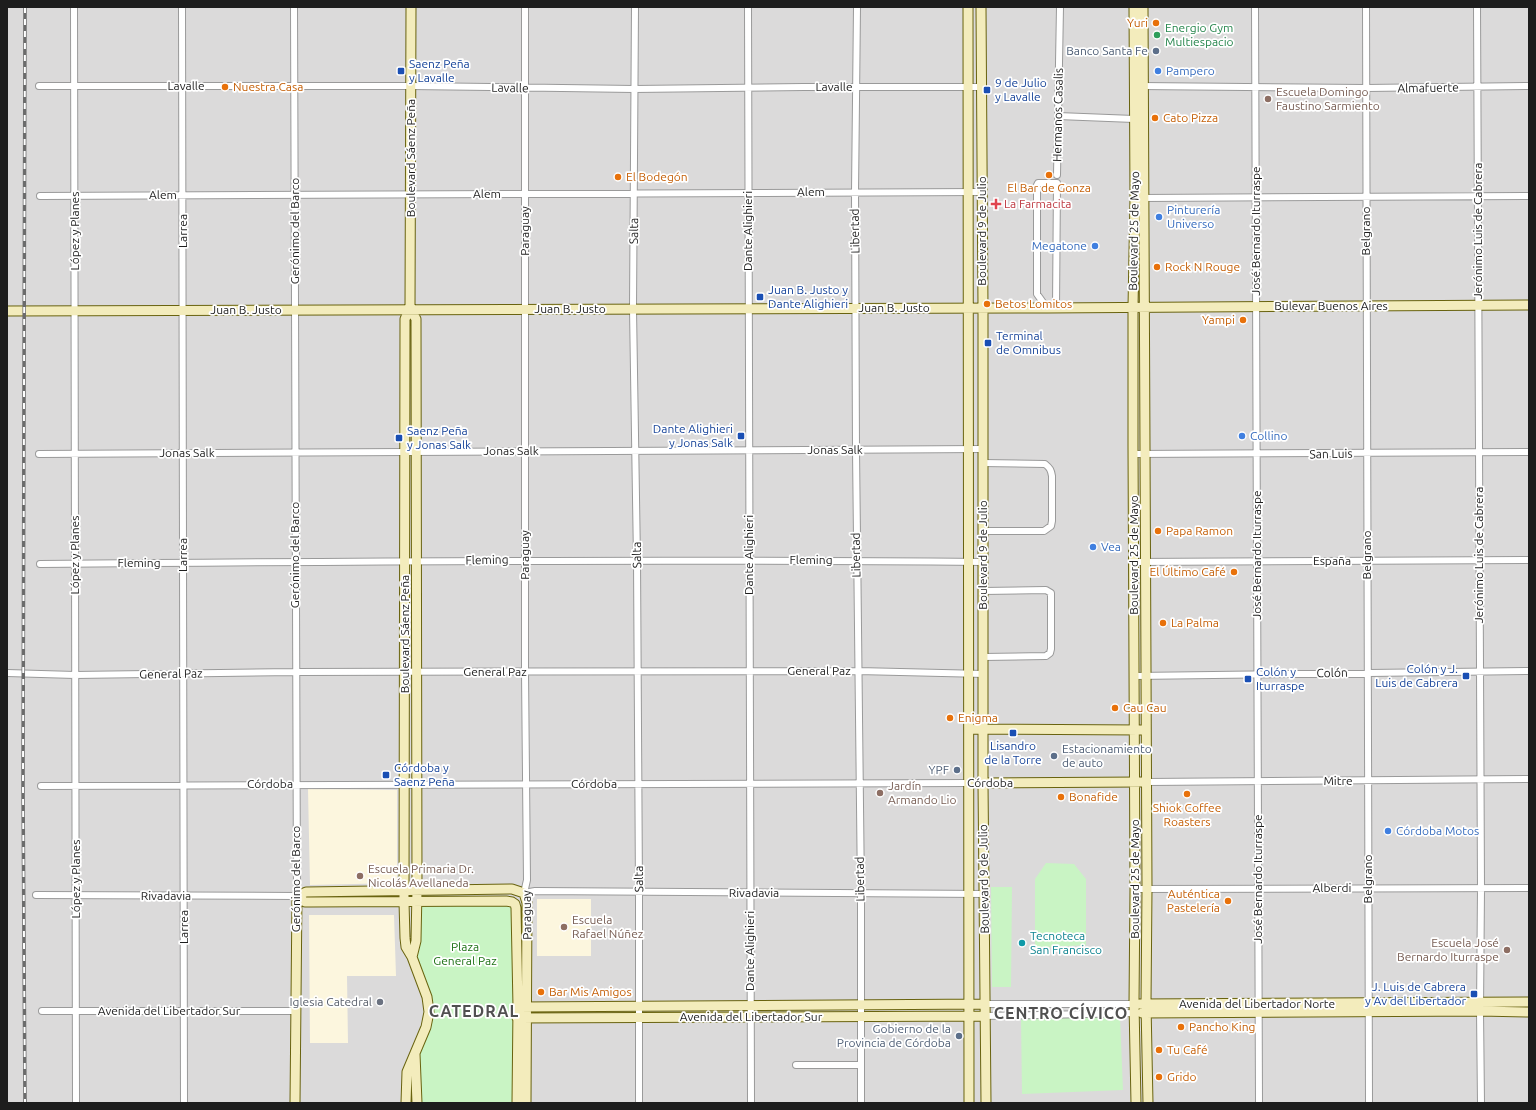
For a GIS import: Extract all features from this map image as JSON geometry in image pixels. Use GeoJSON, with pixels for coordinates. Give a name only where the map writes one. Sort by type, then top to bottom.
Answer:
{"type":"FeatureCollection","features":[{"type":"Feature","properties":{"kind":"main road","name":"Boulevard Sáenz Peña"},"geometry":{"type":"LineString","coordinates":[[406,1103],[407,1072],[426,1027],[429,1012],[427,997],[412,957],[406,947],[404,902],[405,319],[410,310],[411,7]]}},
{"type":"Feature","properties":{"kind":"main road","name":"Boulevard 9 de Julio"},"geometry":{"type":"LineString","coordinates":[[968,7],[967,308],[970,895],[969,1103]]}},
{"type":"Feature","properties":{"kind":"main road","name":"Boulevard 9 de Julio"},"geometry":{"type":"LineString","coordinates":[[981,7],[983,308],[982,531],[984,674],[982,783],[986,1103]]}},
{"type":"Feature","properties":{"kind":"main road","name":"Boulevard 25 de Mayo"},"geometry":{"type":"LineString","coordinates":[[1134,7],[1134,1009],[1136,1103]]}},
{"type":"Feature","properties":{"kind":"main road","name":"Boulevard 25 de Mayo"},"geometry":{"type":"LineString","coordinates":[[1144,7],[1147,782],[1146,1009],[1148,1103]]}},
{"type":"Feature","properties":{"kind":"main road","name":"Bulevar Buenos Aires"},"geometry":{"type":"LineString","coordinates":[[1133,308],[1529,305]]}},
{"type":"Feature","properties":{"kind":"main road","name":"Juan B. Justo"},"geometry":{"type":"LineString","coordinates":[[7,310],[1133,308]]}},
{"type":"Feature","properties":{"kind":"main road","name":"Boulevard Sáenz Peña"},"geometry":{"type":"LineString","coordinates":[[410,310],[416,319],[417,890],[416,941],[412,957]]}},
{"type":"Feature","properties":{"kind":"main road"},"geometry":{"type":"LineString","coordinates":[[969,729],[1146,730]]}},
{"type":"Feature","properties":{"kind":"main road","name":"Córdoba"},"geometry":{"type":"LineString","coordinates":[[969,783],[1147,782]]}},
{"type":"Feature","properties":{"kind":"main road","name":"Rivadavia"},"geometry":{"type":"LineString","coordinates":[[296,896],[306,892],[404,890],[512,889],[524,893]]}},
{"type":"Feature","properties":{"kind":"main road"},"geometry":{"type":"LineString","coordinates":[[515,904],[524,893]]}},
{"type":"Feature","properties":{"kind":"main road","name":"Paraguay"},"geometry":{"type":"LineString","coordinates":[[524,893],[527,903],[522,1018],[526,1103]]}},
{"type":"Feature","properties":{"kind":"main road","name":"Rivadavia"},"geometry":{"type":"LineString","coordinates":[[296,896],[305,902],[506,901],[515,904]]}},
{"type":"Feature","properties":{"kind":"main road","name":"Gerónimo del Barco"},"geometry":{"type":"LineString","coordinates":[[295,1103],[296,896]]}},
{"type":"Feature","properties":{"kind":"main road","name":"Paraguay"},"geometry":{"type":"LineString","coordinates":[[515,904],[522,1007]]}},
{"type":"Feature","properties":{"kind":"main road","name":"Avenida del Libertador Norte"},"geometry":{"type":"LineString","coordinates":[[1134,1009],[1480,1007],[1529,1002]]}},
{"type":"Feature","properties":{"kind":"main road","name":"Avenida del Libertador Sur"},"geometry":{"type":"LineString","coordinates":[[522,1007],[985,1004]]}},
{"type":"Feature","properties":{"kind":"main road","name":"Avenida del Libertador Norte"},"geometry":{"type":"LineString","coordinates":[[1480,1007],[1529,1012]]}},
{"type":"Feature","properties":{"kind":"main road","name":"Avenida del Libertador Sur"},"geometry":{"type":"LineString","coordinates":[[522,1018],[985,1016]]}},
{"type":"Feature","properties":{"kind":"main road","name":"Paraguay"},"geometry":{"type":"LineString","coordinates":[[517,1103],[522,1018]]}},
{"type":"Feature","properties":{"kind":"main road","name":"Boulevard Sáenz Peña"},"geometry":{"type":"LineString","coordinates":[[415,1052],[417,1103]]}},
{"type":"Feature","properties":{"kind":"street","name":"López y Planes"},"geometry":{"type":"LineString","coordinates":[[74,7],[76,1103]]}},
{"type":"Feature","properties":{"kind":"street","name":"Larrea"},"geometry":{"type":"LineString","coordinates":[[182,7],[184,1103]]}},
{"type":"Feature","properties":{"kind":"street","name":"Gerónimo del Barco"},"geometry":{"type":"LineString","coordinates":[[294,7],[296,896]]}},
{"type":"Feature","properties":{"kind":"street","name":"Paraguay"},"geometry":{"type":"LineString","coordinates":[[524,893],[527,880],[525,672],[525,7]]}},
{"type":"Feature","properties":{"kind":"street","name":"Salta"},"geometry":{"type":"LineString","coordinates":[[635,7],[635,193],[633,309],[638,672],[639,1103]]}},
{"type":"Feature","properties":{"kind":"street","name":"Dante Alighieri"},"geometry":{"type":"LineString","coordinates":[[748,7],[747,87],[751,1103]]}},
{"type":"Feature","properties":{"kind":"street","name":"Libertad"},"geometry":{"type":"LineString","coordinates":[[857,7],[855,192],[856,560],[861,894],[861,1103]]}},
{"type":"Feature","properties":{"kind":"street","name":"Hermanos Casalis"},"geometry":{"type":"LineString","coordinates":[[1057,175],[1060,7]]}},
{"type":"Feature","properties":{"kind":"street","name":"José Bernardo Iturraspe"},"geometry":{"type":"LineString","coordinates":[[1256,7],[1259,1103]]}},
{"type":"Feature","properties":{"kind":"street","name":"Belgrano"},"geometry":{"type":"LineString","coordinates":[[1366,7],[1369,1103]]}},
{"type":"Feature","properties":{"kind":"street","name":"Jerónimo Luis de Cabrera"},"geometry":{"type":"LineString","coordinates":[[1477,7],[1481,1103]]}},
{"type":"Feature","properties":{"kind":"street","name":"Lavalle"},"geometry":{"type":"LineString","coordinates":[[39,86],[411,86],[634,89],[747,87],[981,87]]}},
{"type":"Feature","properties":{"kind":"street","name":"Almafuerte"},"geometry":{"type":"LineString","coordinates":[[1134,86],[1366,88],[1529,86]]}},
{"type":"Feature","properties":{"kind":"street"},"geometry":{"type":"LineString","coordinates":[[1058,116],[1134,118]]}},
{"type":"Feature","properties":{"kind":"street"},"geometry":{"type":"LineString","coordinates":[[1057,182],[1051,308],[1037,294],[1037,185],[1038,183],[1057,182]]}},
{"type":"Feature","properties":{"kind":"street","name":"Alem"},"geometry":{"type":"LineString","coordinates":[[40,196],[982,192]]}},
{"type":"Feature","properties":{"kind":"street"},"geometry":{"type":"LineString","coordinates":[[1135,198],[1529,196]]}},
{"type":"Feature","properties":{"kind":"street"},"geometry":{"type":"LineString","coordinates":[[1133,379],[1145,379]]}},
{"type":"Feature","properties":{"kind":"street","name":"Jonas Salk"},"geometry":{"type":"LineString","coordinates":[[39,454],[982,448]]}},
{"type":"Feature","properties":{"kind":"street","name":"San Luis"},"geometry":{"type":"LineString","coordinates":[[1133,454],[1529,452]]}},
{"type":"Feature","properties":{"kind":"street"},"geometry":{"type":"LineString","coordinates":[[982,463],[1045,464],[1051,469],[1052,476],[1051,526],[1044,531],[982,531]]}},
{"type":"Feature","properties":{"kind":"street","name":"Fleming"},"geometry":{"type":"LineString","coordinates":[[40,564],[525,560],[856,560],[983,562]]}},
{"type":"Feature","properties":{"kind":"street","name":"España"},"geometry":{"type":"LineString","coordinates":[[1134,562],[1529,560]]}},
{"type":"Feature","properties":{"kind":"street"},"geometry":{"type":"LineString","coordinates":[[983,591],[1046,590],[1051,593],[1050,653],[1046,656],[983,657]]}},
{"type":"Feature","properties":{"kind":"street","name":"General Paz"},"geometry":{"type":"LineString","coordinates":[[7,673],[75,675],[295,672],[858,671],[984,674]]}},
{"type":"Feature","properties":{"kind":"street","name":"Colón"},"geometry":{"type":"LineString","coordinates":[[1135,676],[1529,671]]}},
{"type":"Feature","properties":{"kind":"street","name":"Mitre"},"geometry":{"type":"LineString","coordinates":[[1147,782],[1529,780]]}},
{"type":"Feature","properties":{"kind":"street","name":"Córdoba"},"geometry":{"type":"LineString","coordinates":[[41,786],[969,783]]}},
{"type":"Feature","properties":{"kind":"street","name":"Alberdi"},"geometry":{"type":"LineString","coordinates":[[1135,889],[1529,888]]}},
{"type":"Feature","properties":{"kind":"street","name":"Rivadavia"},"geometry":{"type":"LineString","coordinates":[[524,893],[535,891],[984,894]]}},
{"type":"Feature","properties":{"kind":"street","name":"Rivadavia"},"geometry":{"type":"LineString","coordinates":[[36,895],[296,896]]}},
{"type":"Feature","properties":{"kind":"street","name":"Avenida del Libertador Norte"},"geometry":{"type":"LineString","coordinates":[[985,1004],[1134,1009]]}},
{"type":"Feature","properties":{"kind":"street","name":"Avenida del Libertador Norte"},"geometry":{"type":"LineString","coordinates":[[985,1016],[1134,1009]]}},
{"type":"Feature","properties":{"kind":"street","name":"Avenida del Libertador Sur"},"geometry":{"type":"LineString","coordinates":[[42,1011],[296,1011]]}},
{"type":"Feature","properties":{"kind":"street"},"geometry":{"type":"LineString","coordinates":[[796,1065],[861,1065]]}},
{"type":"Feature","properties":{"kind":"shaded area"},"geometry":{"type":"Polygon","coordinates":[[[7,7],[1529,7],[1529,1103],[7,1103],[7,7]]]}},
{"type":"Feature","properties":{"kind":"shaded area"},"geometry":{"type":"Polygon","coordinates":[[[308,789],[397,790],[397,883],[310,885],[308,789]]]}},
{"type":"Feature","properties":{"kind":"shaded area","name":"Escuela Rafael Núñez"},"geometry":{"type":"Polygon","coordinates":[[[537,899],[591,899],[591,956],[537,956],[537,899]]]}},
{"type":"Feature","properties":{"kind":"shaded area"},"geometry":{"type":"Polygon","coordinates":[[[309,915],[394,915],[396,976],[347,976],[348,1043],[310,1043],[309,915]]]}},
{"type":"Feature","properties":{"kind":"green space"},"geometry":{"type":"Polygon","coordinates":[[[1046,863],[1074,864],[1086,879],[1086,945],[1035,948],[1035,879],[1046,863]]]}},
{"type":"Feature","properties":{"kind":"green space"},"geometry":{"type":"Polygon","coordinates":[[[991,887],[1012,887],[1011,987],[992,987],[991,887]]]}},
{"type":"Feature","properties":{"kind":"green space","name":"Plaza General Paz"},"geometry":{"type":"Polygon","coordinates":[[[416,902],[512,902],[517,1103],[417,1103],[415,1053],[429,1012],[412,957],[416,902]]]}},
{"type":"Feature","properties":{"kind":"green space"},"geometry":{"type":"Polygon","coordinates":[[[1120,1017],[1123,1090],[1022,1094],[1021,1019],[1120,1017]]]}},
{"type":"Feature","properties":{"kind":"railway"},"geometry":{"type":"LineString","coordinates":[[25,7],[23,785],[25,1103]]}},
{"type":"Feature","properties":{"kind":"place","name":"Yuri"},"geometry":{"type":"Point","coordinates":[1156,23]}},
{"type":"Feature","properties":{"kind":"place","name":"Energio Gym Multiespacio"},"geometry":{"type":"Point","coordinates":[1157,35]}},
{"type":"Feature","properties":{"kind":"place","name":"Banco Santa Fe"},"geometry":{"type":"Point","coordinates":[1156,51]}},
{"type":"Feature","properties":{"kind":"place","name":"Saenz Peña y Lavalle"},"geometry":{"type":"Point","coordinates":[401,71]}},
{"type":"Feature","properties":{"kind":"place","name":"Pampero"},"geometry":{"type":"Point","coordinates":[1158,71]}},
{"type":"Feature","properties":{"kind":"place","name":"Nuestra Casa"},"geometry":{"type":"Point","coordinates":[225,87]}},
{"type":"Feature","properties":{"kind":"place","name":"9 de Julio y Lavalle"},"geometry":{"type":"Point","coordinates":[987,90]}},
{"type":"Feature","properties":{"kind":"place","name":"Escuela Domingo Faustino Sarmiento"},"geometry":{"type":"Point","coordinates":[1268,99]}},
{"type":"Feature","properties":{"kind":"place","name":"Cato Pizza"},"geometry":{"type":"Point","coordinates":[1155,118]}},
{"type":"Feature","properties":{"kind":"place","name":"El Bar de Gonza"},"geometry":{"type":"Point","coordinates":[1049,175]}},
{"type":"Feature","properties":{"kind":"place","name":"El Bodegón"},"geometry":{"type":"Point","coordinates":[618,177]}},
{"type":"Feature","properties":{"kind":"place","name":"La Farmacita"},"geometry":{"type":"Point","coordinates":[996,204]}},
{"type":"Feature","properties":{"kind":"place","name":"Pinturería Universo"},"geometry":{"type":"Point","coordinates":[1159,217]}},
{"type":"Feature","properties":{"kind":"place","name":"Megatone"},"geometry":{"type":"Point","coordinates":[1095,246]}},
{"type":"Feature","properties":{"kind":"place","name":"Rock N Rouge"},"geometry":{"type":"Point","coordinates":[1157,267]}},
{"type":"Feature","properties":{"kind":"place","name":"Juan B. Justo y Dante Alighieri"},"geometry":{"type":"Point","coordinates":[760,297]}},
{"type":"Feature","properties":{"kind":"place","name":"Betos Lomitos"},"geometry":{"type":"Point","coordinates":[987,304]}},
{"type":"Feature","properties":{"kind":"place","name":"Yampi"},"geometry":{"type":"Point","coordinates":[1243,320]}},
{"type":"Feature","properties":{"kind":"place","name":"Terminal de Omnibus"},"geometry":{"type":"Point","coordinates":[988,343]}},
{"type":"Feature","properties":{"kind":"place","name":"Dante Alighieri y Jonas Salk"},"geometry":{"type":"Point","coordinates":[741,436]}},
{"type":"Feature","properties":{"kind":"place","name":"Collino"},"geometry":{"type":"Point","coordinates":[1242,436]}},
{"type":"Feature","properties":{"kind":"place","name":"Saenz Peña y Jonas Salk"},"geometry":{"type":"Point","coordinates":[399,438]}},
{"type":"Feature","properties":{"kind":"place","name":"Papa Ramon"},"geometry":{"type":"Point","coordinates":[1158,531]}},
{"type":"Feature","properties":{"kind":"place","name":"Vea"},"geometry":{"type":"Point","coordinates":[1093,547]}},
{"type":"Feature","properties":{"kind":"place","name":"El Último Café"},"geometry":{"type":"Point","coordinates":[1234,572]}},
{"type":"Feature","properties":{"kind":"place","name":"La Palma"},"geometry":{"type":"Point","coordinates":[1163,623]}},
{"type":"Feature","properties":{"kind":"place","name":"Colón y J. Luis de Cabrera"},"geometry":{"type":"Point","coordinates":[1466,676]}},
{"type":"Feature","properties":{"kind":"place","name":"Colón y Iturraspe"},"geometry":{"type":"Point","coordinates":[1248,679]}},
{"type":"Feature","properties":{"kind":"place","name":"Cau Cau"},"geometry":{"type":"Point","coordinates":[1115,708]}},
{"type":"Feature","properties":{"kind":"place","name":"Enigma"},"geometry":{"type":"Point","coordinates":[950,718]}},
{"type":"Feature","properties":{"kind":"place","name":"Lisandro de la Torre"},"geometry":{"type":"Point","coordinates":[1013,733]}},
{"type":"Feature","properties":{"kind":"place","name":"Estacionamiento de auto"},"geometry":{"type":"Point","coordinates":[1054,756]}},
{"type":"Feature","properties":{"kind":"place","name":"YPF"},"geometry":{"type":"Point","coordinates":[957,770]}},
{"type":"Feature","properties":{"kind":"place","name":"Córdoba y Saenz Peña"},"geometry":{"type":"Point","coordinates":[386,775]}},
{"type":"Feature","properties":{"kind":"place","name":"Jardín Armando Lio"},"geometry":{"type":"Point","coordinates":[880,793]}},
{"type":"Feature","properties":{"kind":"place","name":"Shiok Coffee Roasters"},"geometry":{"type":"Point","coordinates":[1187,794]}},
{"type":"Feature","properties":{"kind":"place","name":"Bonafide"},"geometry":{"type":"Point","coordinates":[1061,797]}},
{"type":"Feature","properties":{"kind":"place","name":"Córdoba Motos"},"geometry":{"type":"Point","coordinates":[1388,831]}},
{"type":"Feature","properties":{"kind":"place","name":"Escuela Primaria Dr. Nicolás Avellaneda"},"geometry":{"type":"Point","coordinates":[360,876]}},
{"type":"Feature","properties":{"kind":"place","name":"Auténtica Pastelería"},"geometry":{"type":"Point","coordinates":[1228,901]}},
{"type":"Feature","properties":{"kind":"place","name":"Escuela Rafael Núñez"},"geometry":{"type":"Point","coordinates":[564,927]}},
{"type":"Feature","properties":{"kind":"place","name":"Tecnoteca San Francisco"},"geometry":{"type":"Point","coordinates":[1022,943]}},
{"type":"Feature","properties":{"kind":"place","name":"Escuela José Bernardo Iturraspe"},"geometry":{"type":"Point","coordinates":[1507,950]}},
{"type":"Feature","properties":{"kind":"place","name":"Bar Mis Amigos"},"geometry":{"type":"Point","coordinates":[541,992]}},
{"type":"Feature","properties":{"kind":"place","name":"J. Luis de Cabrera y Av del Libertador"},"geometry":{"type":"Point","coordinates":[1474,994]}},
{"type":"Feature","properties":{"kind":"place","name":"Iglesia Catedral"},"geometry":{"type":"Point","coordinates":[380,1002]}},
{"type":"Feature","properties":{"kind":"place","name":"Pancho King"},"geometry":{"type":"Point","coordinates":[1181,1027]}},
{"type":"Feature","properties":{"kind":"place","name":"Gobierno de la Provincia de Córdoba"},"geometry":{"type":"Point","coordinates":[959,1036]}},
{"type":"Feature","properties":{"kind":"place","name":"Tu Café"},"geometry":{"type":"Point","coordinates":[1159,1050]}},
{"type":"Feature","properties":{"kind":"place","name":"Grido"},"geometry":{"type":"Point","coordinates":[1159,1077]}},
{"type":"Feature","properties":{"kind":"district","name":"CATEDRAL"},"geometry":{"type":"Point","coordinates":[474,1011]}},
{"type":"Feature","properties":{"kind":"district","name":"CENTRO CÍVICO"},"geometry":{"type":"Point","coordinates":[1061,1013]}}]}
